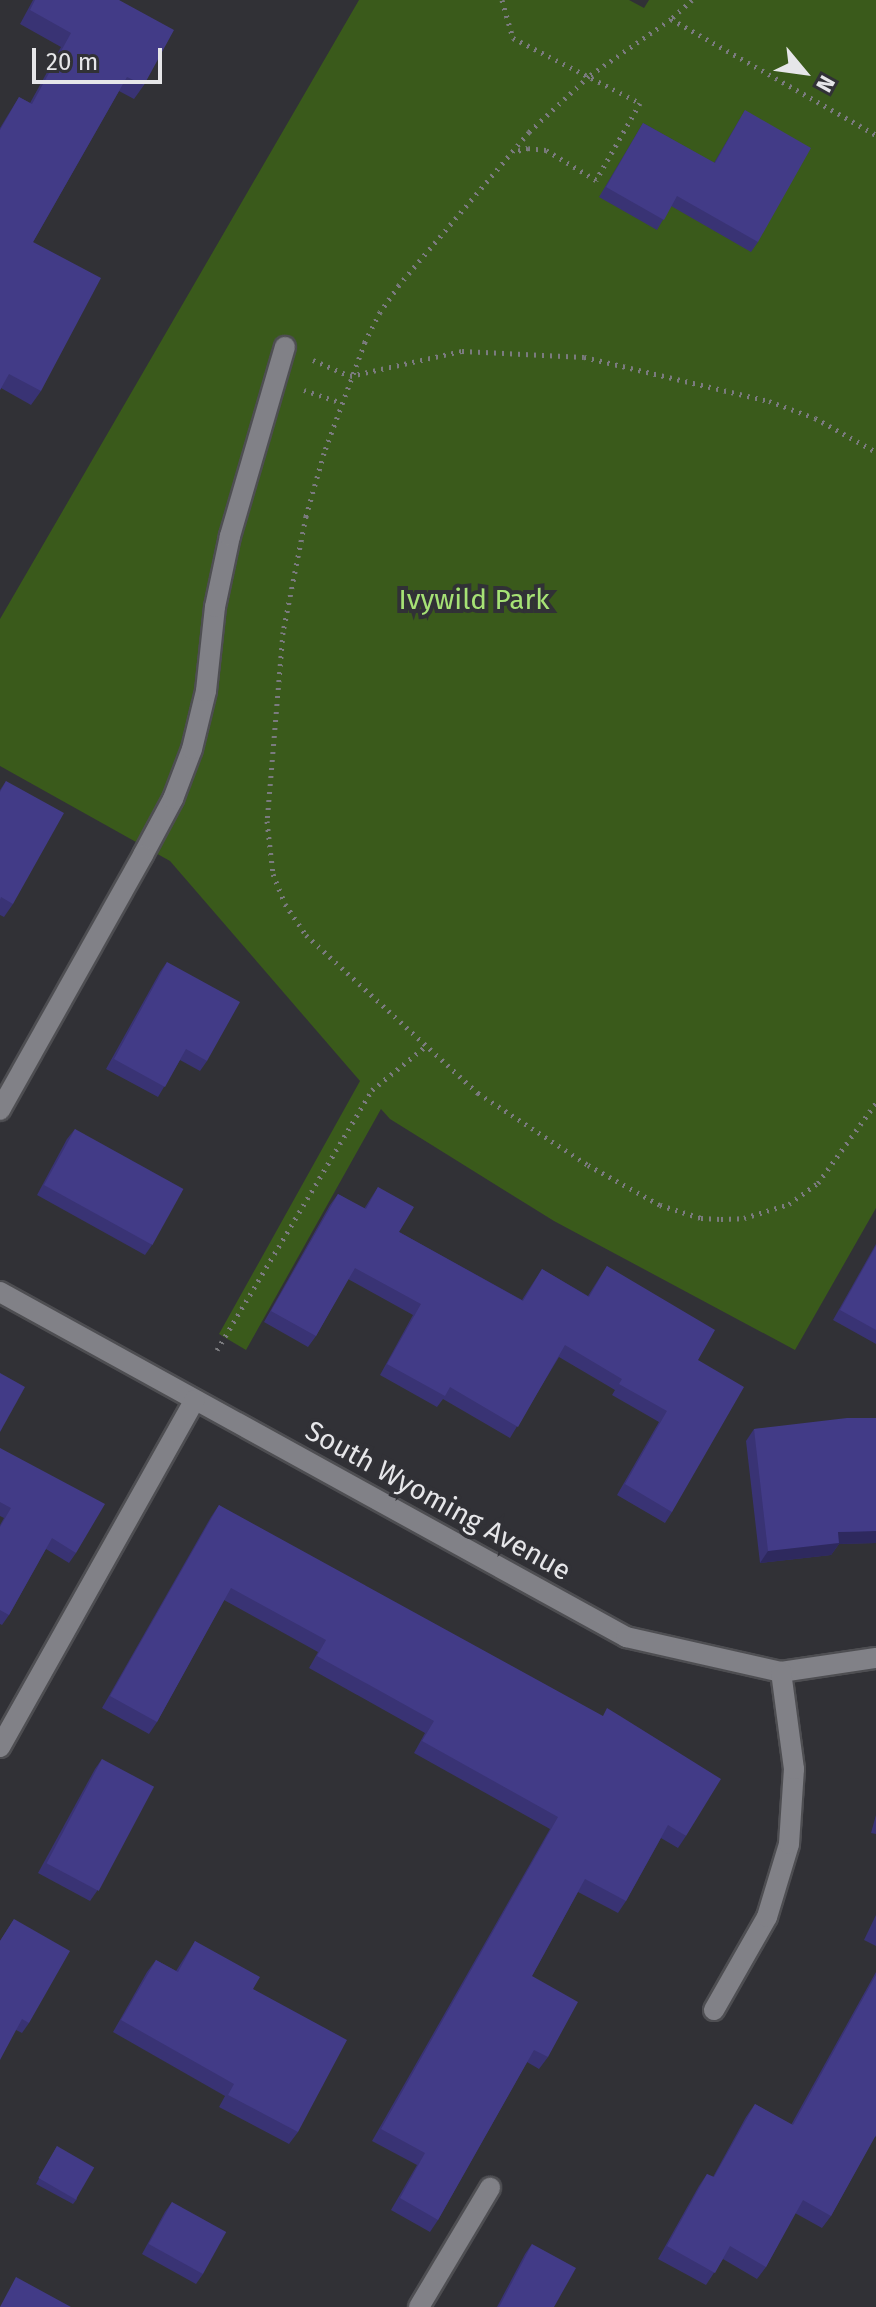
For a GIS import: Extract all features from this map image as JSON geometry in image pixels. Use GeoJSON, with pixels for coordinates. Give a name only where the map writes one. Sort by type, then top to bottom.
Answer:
{"type":"FeatureCollection","features":[{"type":"Feature","properties":{"kind":"street"},"geometry":{"type":"LineString","coordinates":[[0,1110],[173,799],[192,749],[206,691],[215,607],[230,536],[285,347]]}},
{"type":"Feature","properties":{"kind":"street","name":"South Wyoming Avenue"},"geometry":{"type":"LineString","coordinates":[[0,1292],[626,1637],[781,1672],[876,1658]]}},
{"type":"Feature","properties":{"kind":"street"},"geometry":{"type":"LineString","coordinates":[[0,1747],[195,1400]]}},
{"type":"Feature","properties":{"kind":"street"},"geometry":{"type":"LineString","coordinates":[[714,2010],[767,1917],[789,1844],[794,1769],[781,1672]]}},
{"type":"Feature","properties":{"kind":"street"},"geometry":{"type":"LineString","coordinates":[[419,2307],[490,2188]]}},
{"type":"Feature","properties":{"kind":"path"},"geometry":{"type":"LineString","coordinates":[[502,0],[513,38],[640,103],[596,180],[546,150],[528,148],[513,152]]}},
{"type":"Feature","properties":{"kind":"path"},"geometry":{"type":"LineString","coordinates":[[692,0],[671,19],[589,76],[529,132],[380,312],[350,376],[310,503],[288,606],[267,821],[273,874],[285,904],[306,935],[478,1093],[641,1195],[701,1218],[744,1218],[766,1213],[804,1196],[829,1169],[876,1103]]}},
{"type":"Feature","properties":{"kind":"path"},"geometry":{"type":"LineString","coordinates":[[671,19],[876,135]]}},
{"type":"Feature","properties":{"kind":"path"},"geometry":{"type":"LineString","coordinates":[[350,376],[462,351],[584,357],[769,401],[815,418],[876,452]]}},
{"type":"Feature","properties":{"kind":"path"},"geometry":{"type":"LineString","coordinates":[[217,1350],[372,1090],[426,1046]]}},
{"type":"Feature","properties":{"kind":"green space","name":"Ivywild Park"},"geometry":{"type":"Polygon","coordinates":[[[359,0],[629,0],[644,8],[649,0],[876,0],[876,1208],[795,1350],[554,1221],[390,1119],[381,1109],[246,1350],[219,1334],[360,1081],[170,861],[0,766],[0,619],[359,0]]]}},
{"type":"Feature","properties":{"kind":"building"},"geometry":{"type":"Polygon","coordinates":[[[35,0],[119,0],[174,30],[144,85],[127,77],[33,242],[101,278],[41,391],[9,374],[0,390],[0,130],[19,97],[32,104],[71,33],[30,10],[35,0]]]}},
{"type":"Feature","properties":{"kind":"building"},"geometry":{"type":"Polygon","coordinates":[[[745,110],[811,148],[758,242],[677,196],[664,220],[606,187],[643,123],[715,163],[745,110]]]}},
{"type":"Feature","properties":{"kind":"building"},"geometry":{"type":"Polygon","coordinates":[[[6,781],[64,813],[13,904],[1,897],[0,900],[0,792],[6,781]]]}},
{"type":"Feature","properties":{"kind":"building"},"geometry":{"type":"Polygon","coordinates":[[[167,962],[240,1002],[207,1061],[186,1049],[165,1087],[114,1059],[167,962]]]}},
{"type":"Feature","properties":{"kind":"building"},"geometry":{"type":"Polygon","coordinates":[[[75,1129],[183,1189],[152,1245],[44,1185],[75,1129]]]}},
{"type":"Feature","properties":{"kind":"building"},"geometry":{"type":"Polygon","coordinates":[[[378,1187],[414,1207],[399,1232],[523,1301],[542,1269],[589,1297],[607,1266],[715,1330],[698,1360],[744,1387],[672,1512],[625,1484],[667,1411],[619,1384],[622,1379],[565,1345],[518,1427],[450,1387],[445,1396],[387,1364],[421,1304],[355,1268],[316,1336],[271,1311],[338,1194],[366,1209],[378,1187]]]}},
{"type":"Feature","properties":{"kind":"building"},"geometry":{"type":"Polygon","coordinates":[[[876,1246],[876,1330],[840,1310],[876,1246]]]}},
{"type":"Feature","properties":{"kind":"building"},"geometry":{"type":"Polygon","coordinates":[[[0,1373],[25,1387],[0,1432],[0,1373]]]}},
{"type":"Feature","properties":{"kind":"building"},"geometry":{"type":"Polygon","coordinates":[[[847,1418],[876,1418],[876,1531],[838,1532],[839,1543],[768,1551],[754,1429],[847,1418]]]}},
{"type":"Feature","properties":{"kind":"building"},"geometry":{"type":"Polygon","coordinates":[[[0,1448],[105,1504],[76,1553],[52,1538],[9,1615],[0,1610],[0,1527],[11,1508],[0,1502],[0,1448]]]}},
{"type":"Feature","properties":{"kind":"building"},"geometry":{"type":"Polygon","coordinates":[[[219,1505],[603,1716],[607,1708],[721,1779],[686,1836],[668,1825],[626,1901],[585,1879],[532,1976],[578,2002],[548,2057],[534,2050],[438,2220],[400,2198],[425,2153],[381,2129],[558,1817],[422,1741],[434,1721],[317,1656],[326,1640],[231,1588],[157,1722],[110,1696],[219,1505]]]}},
{"type":"Feature","properties":{"kind":"building"},"geometry":{"type":"Polygon","coordinates":[[[102,1759],[154,1787],[99,1891],[47,1863],[102,1759]]]}},
{"type":"Feature","properties":{"kind":"building"},"geometry":{"type":"Polygon","coordinates":[[[14,1919],[70,1951],[29,2023],[22,2019],[0,2060],[0,1941],[14,1919]]]}},
{"type":"Feature","properties":{"kind":"building"},"geometry":{"type":"Polygon","coordinates":[[[195,1941],[260,1977],[253,1989],[347,2040],[298,2132],[228,2095],[234,2084],[121,2020],[156,1960],[178,1972],[195,1941]]]}},
{"type":"Feature","properties":{"kind":"building"},"geometry":{"type":"Polygon","coordinates":[[[876,1975],[876,2135],[831,2216],[803,2200],[766,2267],[730,2246],[715,2273],[667,2246],[707,2174],[714,2177],[755,2104],[793,2125],[876,1975]]]}},
{"type":"Feature","properties":{"kind":"building"},"geometry":{"type":"Polygon","coordinates":[[[57,2146],[94,2168],[76,2200],[38,2178],[57,2146]]]}},
{"type":"Feature","properties":{"kind":"building"},"geometry":{"type":"Polygon","coordinates":[[[172,2202],[226,2232],[203,2274],[149,2244],[172,2202]]]}},
{"type":"Feature","properties":{"kind":"building"},"geometry":{"type":"Polygon","coordinates":[[[532,2244],[576,2268],[554,2307],[499,2307],[532,2244]]]}},
{"type":"Feature","properties":{"kind":"building"},"geometry":{"type":"Polygon","coordinates":[[[16,2277],[71,2307],[0,2307],[16,2277]]]}}]}
